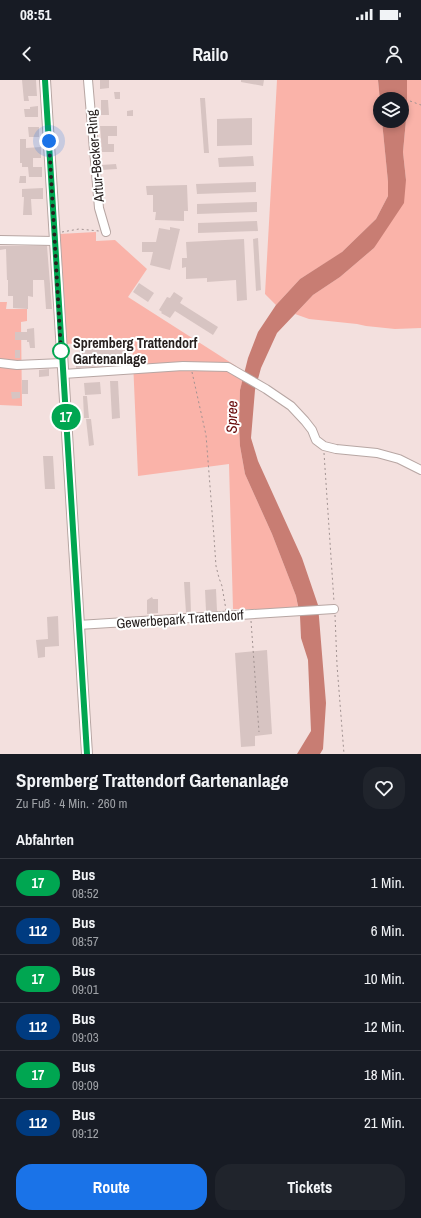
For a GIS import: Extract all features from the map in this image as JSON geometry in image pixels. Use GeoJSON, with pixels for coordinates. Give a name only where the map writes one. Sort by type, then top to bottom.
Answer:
{"type":"FeatureCollection","features":[{"type":"Feature","properties":{"kind":"main road"},"geometry":{"type":"LineString","coordinates":[[45,80],[87,754]]}},
{"type":"Feature","properties":{"kind":"street","name":"Artur-Becker-Ring"},"geometry":{"type":"LineString","coordinates":[[88,80],[100,208],[106,232]]}},
{"type":"Feature","properties":{"kind":"street"},"geometry":{"type":"LineString","coordinates":[[0,240],[54,237]]}},
{"type":"Feature","properties":{"kind":"street"},"geometry":{"type":"LineString","coordinates":[[0,363],[17,365],[62,363]]}},
{"type":"Feature","properties":{"kind":"street"},"geometry":{"type":"LineString","coordinates":[[63,374],[191,366],[228,366],[291,406],[312,430],[316,440],[324,446],[336,449],[377,453],[399,459],[421,470]]}},
{"type":"Feature","properties":{"kind":"street","name":"Gewerbepark Trattendorf"},"geometry":{"type":"LineString","coordinates":[[78,625],[332,609]]}},
{"type":"Feature","properties":{"kind":"path"},"geometry":{"type":"LineString","coordinates":[[410,101],[421,105]]}},
{"type":"Feature","properties":{"kind":"path"},"geometry":{"type":"LineString","coordinates":[[54,237],[79,229],[106,232]]}},
{"type":"Feature","properties":{"kind":"path"},"geometry":{"type":"LineString","coordinates":[[191,366],[206,435],[216,566],[218,578],[222,586],[226,616]]}},
{"type":"Feature","properties":{"kind":"path"},"geometry":{"type":"LineString","coordinates":[[324,446],[332,609],[344,754]]}},
{"type":"Feature","properties":{"kind":"path"},"geometry":{"type":"LineString","coordinates":[[250,614],[259,732]]}},
{"type":"Feature","properties":{"kind":"shaded area"},"geometry":{"type":"Polygon","coordinates":[[[277,80],[378,80],[379,92],[373,92],[373,128],[383,128],[388,196],[376,219],[341,253],[300,279],[276,305],[265,294],[277,80]]]}},
{"type":"Feature","properties":{"kind":"shaded area"},"geometry":{"type":"Polygon","coordinates":[[[378,80],[407,80],[407,92],[379,92],[378,80]]]}},
{"type":"Feature","properties":{"kind":"shaded area"},"geometry":{"type":"Polygon","coordinates":[[[407,80],[421,80],[421,328],[395,329],[366,326],[309,319],[295,314],[313,295],[340,277],[374,248],[406,180],[403,152],[405,128],[409,128],[409,92],[407,92],[407,80]]]}},
{"type":"Feature","properties":{"kind":"shaded area"},"geometry":{"type":"Polygon","coordinates":[[[383,128],[405,128],[403,152],[406,180],[404,203],[374,248],[340,277],[313,295],[277,333],[261,368],[255,390],[251,438],[258,461],[302,558],[318,605],[326,703],[323,749],[320,754],[297,754],[311,731],[308,660],[301,638],[300,616],[296,596],[272,534],[245,474],[240,446],[240,390],[248,358],[258,332],[276,305],[300,279],[342,252],[376,219],[388,196],[383,128]]]}},
{"type":"Feature","properties":{"kind":"shaded area"},"geometry":{"type":"Polygon","coordinates":[[[96,232],[96,241],[115,240],[147,269],[128,297],[236,366],[235,374],[243,379],[240,390],[239,426],[240,446],[245,474],[272,534],[296,596],[298,607],[282,609],[233,609],[229,464],[138,476],[132,338],[67,344],[59,234],[96,232]]]}},
{"type":"Feature","properties":{"kind":"shaded area"},"geometry":{"type":"Polygon","coordinates":[[[0,302],[7,302],[6,309],[27,309],[27,321],[21,322],[22,406],[0,405],[0,302]]]}},
{"type":"Feature","properties":{"kind":"building"},"geometry":{"type":"Polygon","coordinates":[[[22,80],[36,80],[37,96],[28,96],[29,101],[24,101],[22,80]]]}},
{"type":"Feature","properties":{"kind":"building"},"geometry":{"type":"Polygon","coordinates":[[[100,80],[109,80],[109,88],[100,89],[100,80]]]}},
{"type":"Feature","properties":{"kind":"building"},"geometry":{"type":"Polygon","coordinates":[[[241,80],[264,80],[263,86],[241,82],[241,80]]]}},
{"type":"Feature","properties":{"kind":"building"},"geometry":{"type":"Polygon","coordinates":[[[114,92],[120,92],[120,99],[115,99],[114,92]]]}},
{"type":"Feature","properties":{"kind":"building"},"geometry":{"type":"Polygon","coordinates":[[[200,98],[205,98],[209,153],[204,153],[200,98]]]}},
{"type":"Feature","properties":{"kind":"building"},"geometry":{"type":"Polygon","coordinates":[[[101,100],[108,100],[109,115],[101,115],[101,100]]]}},
{"type":"Feature","properties":{"kind":"building"},"geometry":{"type":"Polygon","coordinates":[[[38,106],[38,117],[25,117],[24,109],[30,109],[30,107],[38,106]]]}},
{"type":"Feature","properties":{"kind":"building"},"geometry":{"type":"Polygon","coordinates":[[[133,110],[133,116],[127,116],[127,111],[133,110]]]}},
{"type":"Feature","properties":{"kind":"building"},"geometry":{"type":"Polygon","coordinates":[[[252,118],[252,145],[217,146],[217,119],[252,118]]]}},
{"type":"Feature","properties":{"kind":"building"},"geometry":{"type":"Polygon","coordinates":[[[100,126],[117,126],[117,136],[108,136],[108,144],[114,144],[114,152],[102,152],[100,126]]]}},
{"type":"Feature","properties":{"kind":"building"},"geometry":{"type":"Polygon","coordinates":[[[28,127],[39,127],[39,137],[29,137],[28,127]]]}},
{"type":"Feature","properties":{"kind":"building"},"geometry":{"type":"Polygon","coordinates":[[[20,139],[26,139],[26,148],[41,147],[41,158],[33,158],[33,167],[42,167],[42,177],[29,177],[28,167],[22,167],[22,163],[20,163],[20,139]]]}},
{"type":"Feature","properties":{"kind":"building"},"geometry":{"type":"Polygon","coordinates":[[[253,156],[254,166],[219,167],[218,158],[253,156]]]}},
{"type":"Feature","properties":{"kind":"building"},"geometry":{"type":"Polygon","coordinates":[[[116,164],[117,169],[101,170],[101,165],[116,164]]]}},
{"type":"Feature","properties":{"kind":"building"},"geometry":{"type":"Polygon","coordinates":[[[20,176],[26,176],[26,183],[19,183],[20,176]]]}},
{"type":"Feature","properties":{"kind":"building"},"geometry":{"type":"Polygon","coordinates":[[[256,182],[256,192],[197,194],[196,184],[256,182]]]}},
{"type":"Feature","properties":{"kind":"building"},"geometry":{"type":"Polygon","coordinates":[[[187,185],[188,211],[184,211],[184,221],[155,220],[156,212],[153,212],[153,195],[147,195],[146,186],[187,185]]]}},
{"type":"Feature","properties":{"kind":"building"},"geometry":{"type":"Polygon","coordinates":[[[43,188],[43,199],[31,199],[32,215],[23,215],[24,197],[22,197],[22,189],[43,188]]]}},
{"type":"Feature","properties":{"kind":"building"},"geometry":{"type":"Polygon","coordinates":[[[257,202],[257,212],[197,214],[197,204],[257,202]]]}},
{"type":"Feature","properties":{"kind":"building"},"geometry":{"type":"Polygon","coordinates":[[[257,221],[258,231],[198,233],[198,223],[257,221]]]}},
{"type":"Feature","properties":{"kind":"building"},"geometry":{"type":"Polygon","coordinates":[[[170,227],[180,229],[170,270],[150,265],[153,252],[142,252],[142,242],[156,242],[159,228],[170,230],[170,227]]]}},
{"type":"Feature","properties":{"kind":"building"},"geometry":{"type":"Polygon","coordinates":[[[258,238],[261,290],[256,291],[253,239],[258,238]]]}},
{"type":"Feature","properties":{"kind":"building"},"geometry":{"type":"Polygon","coordinates":[[[244,239],[247,300],[237,301],[236,280],[207,282],[207,278],[186,279],[186,267],[182,268],[182,258],[187,258],[186,242],[244,239]]]}},
{"type":"Feature","properties":{"kind":"building"},"geometry":{"type":"Polygon","coordinates":[[[0,246],[47,246],[52,309],[46,309],[44,280],[33,280],[33,297],[28,296],[28,309],[13,308],[13,296],[8,296],[6,249],[0,250],[0,246]]]}},
{"type":"Feature","properties":{"kind":"building"},"geometry":{"type":"Polygon","coordinates":[[[139,283],[154,293],[148,302],[133,292],[139,283]]]}},
{"type":"Feature","properties":{"kind":"building"},"geometry":{"type":"Polygon","coordinates":[[[174,292],[183,298],[180,303],[218,327],[213,335],[175,311],[170,318],[161,313],[162,312],[159,310],[167,297],[170,298],[174,292]]]}},
{"type":"Feature","properties":{"kind":"building"},"geometry":{"type":"Polygon","coordinates":[[[34,328],[35,348],[30,348],[27,340],[15,340],[15,332],[27,332],[27,329],[34,328]]]}},
{"type":"Feature","properties":{"kind":"building"},"geometry":{"type":"Polygon","coordinates":[[[127,346],[128,364],[76,368],[76,358],[79,358],[79,350],[127,346]]]}},
{"type":"Feature","properties":{"kind":"building"},"geometry":{"type":"Polygon","coordinates":[[[15,350],[20,350],[20,358],[15,358],[15,350]]]}},
{"type":"Feature","properties":{"kind":"building"},"geometry":{"type":"Polygon","coordinates":[[[49,369],[49,376],[39,377],[39,370],[49,369]]]}},
{"type":"Feature","properties":{"kind":"building"},"geometry":{"type":"Polygon","coordinates":[[[22,380],[28,380],[28,394],[22,394],[22,380]]]}},
{"type":"Feature","properties":{"kind":"building"},"geometry":{"type":"Polygon","coordinates":[[[110,381],[118,381],[120,418],[112,419],[110,381]]]}},
{"type":"Feature","properties":{"kind":"building"},"geometry":{"type":"Polygon","coordinates":[[[100,382],[101,394],[85,395],[84,383],[100,382]]]}},
{"type":"Feature","properties":{"kind":"building"},"geometry":{"type":"Polygon","coordinates":[[[11,392],[20,392],[20,398],[12,399],[11,392]]]}},
{"type":"Feature","properties":{"kind":"building"},"geometry":{"type":"Polygon","coordinates":[[[83,396],[87,396],[89,418],[84,418],[83,396]]]}},
{"type":"Feature","properties":{"kind":"building"},"geometry":{"type":"Polygon","coordinates":[[[86,419],[91,419],[94,445],[89,446],[86,419]]]}},
{"type":"Feature","properties":{"kind":"building"},"geometry":{"type":"Polygon","coordinates":[[[43,456],[53,456],[55,489],[45,489],[43,456]]]}},
{"type":"Feature","properties":{"kind":"building"},"geometry":{"type":"Polygon","coordinates":[[[184,582],[190,582],[191,612],[186,613],[184,582]]]}},
{"type":"Feature","properties":{"kind":"building"},"geometry":{"type":"Polygon","coordinates":[[[216,589],[217,611],[206,611],[205,590],[216,589]]]}},
{"type":"Feature","properties":{"kind":"building"},"geometry":{"type":"Polygon","coordinates":[[[152,597],[153,599],[158,599],[158,613],[147,614],[147,600],[152,597]]]}},
{"type":"Feature","properties":{"kind":"building"},"geometry":{"type":"Polygon","coordinates":[[[58,616],[59,646],[45,647],[45,657],[38,658],[36,640],[48,639],[47,617],[58,616]]]}},
{"type":"Feature","properties":{"kind":"building"},"geometry":{"type":"Polygon","coordinates":[[[267,650],[272,734],[255,736],[255,746],[241,747],[235,653],[267,650]]]}},
{"type":"Feature","properties":{"kind":"bus line","name":"17"},"geometry":{"type":"LineString","coordinates":[[45,80],[87,754]]}},
{"type":"Feature","properties":{"kind":"place","name":"Spremberg Trattendorf Gartenanlage"},"geometry":{"type":"Point","coordinates":[61,351]}},
{"type":"Feature","properties":{"kind":"route"},"geometry":{"type":"LineString","coordinates":[[49,141],[61,351]]}},
{"type":"Feature","properties":{"kind":"water label","name":"Spree"},"geometry":{"type":"Point","coordinates":[232,417]}}]}
